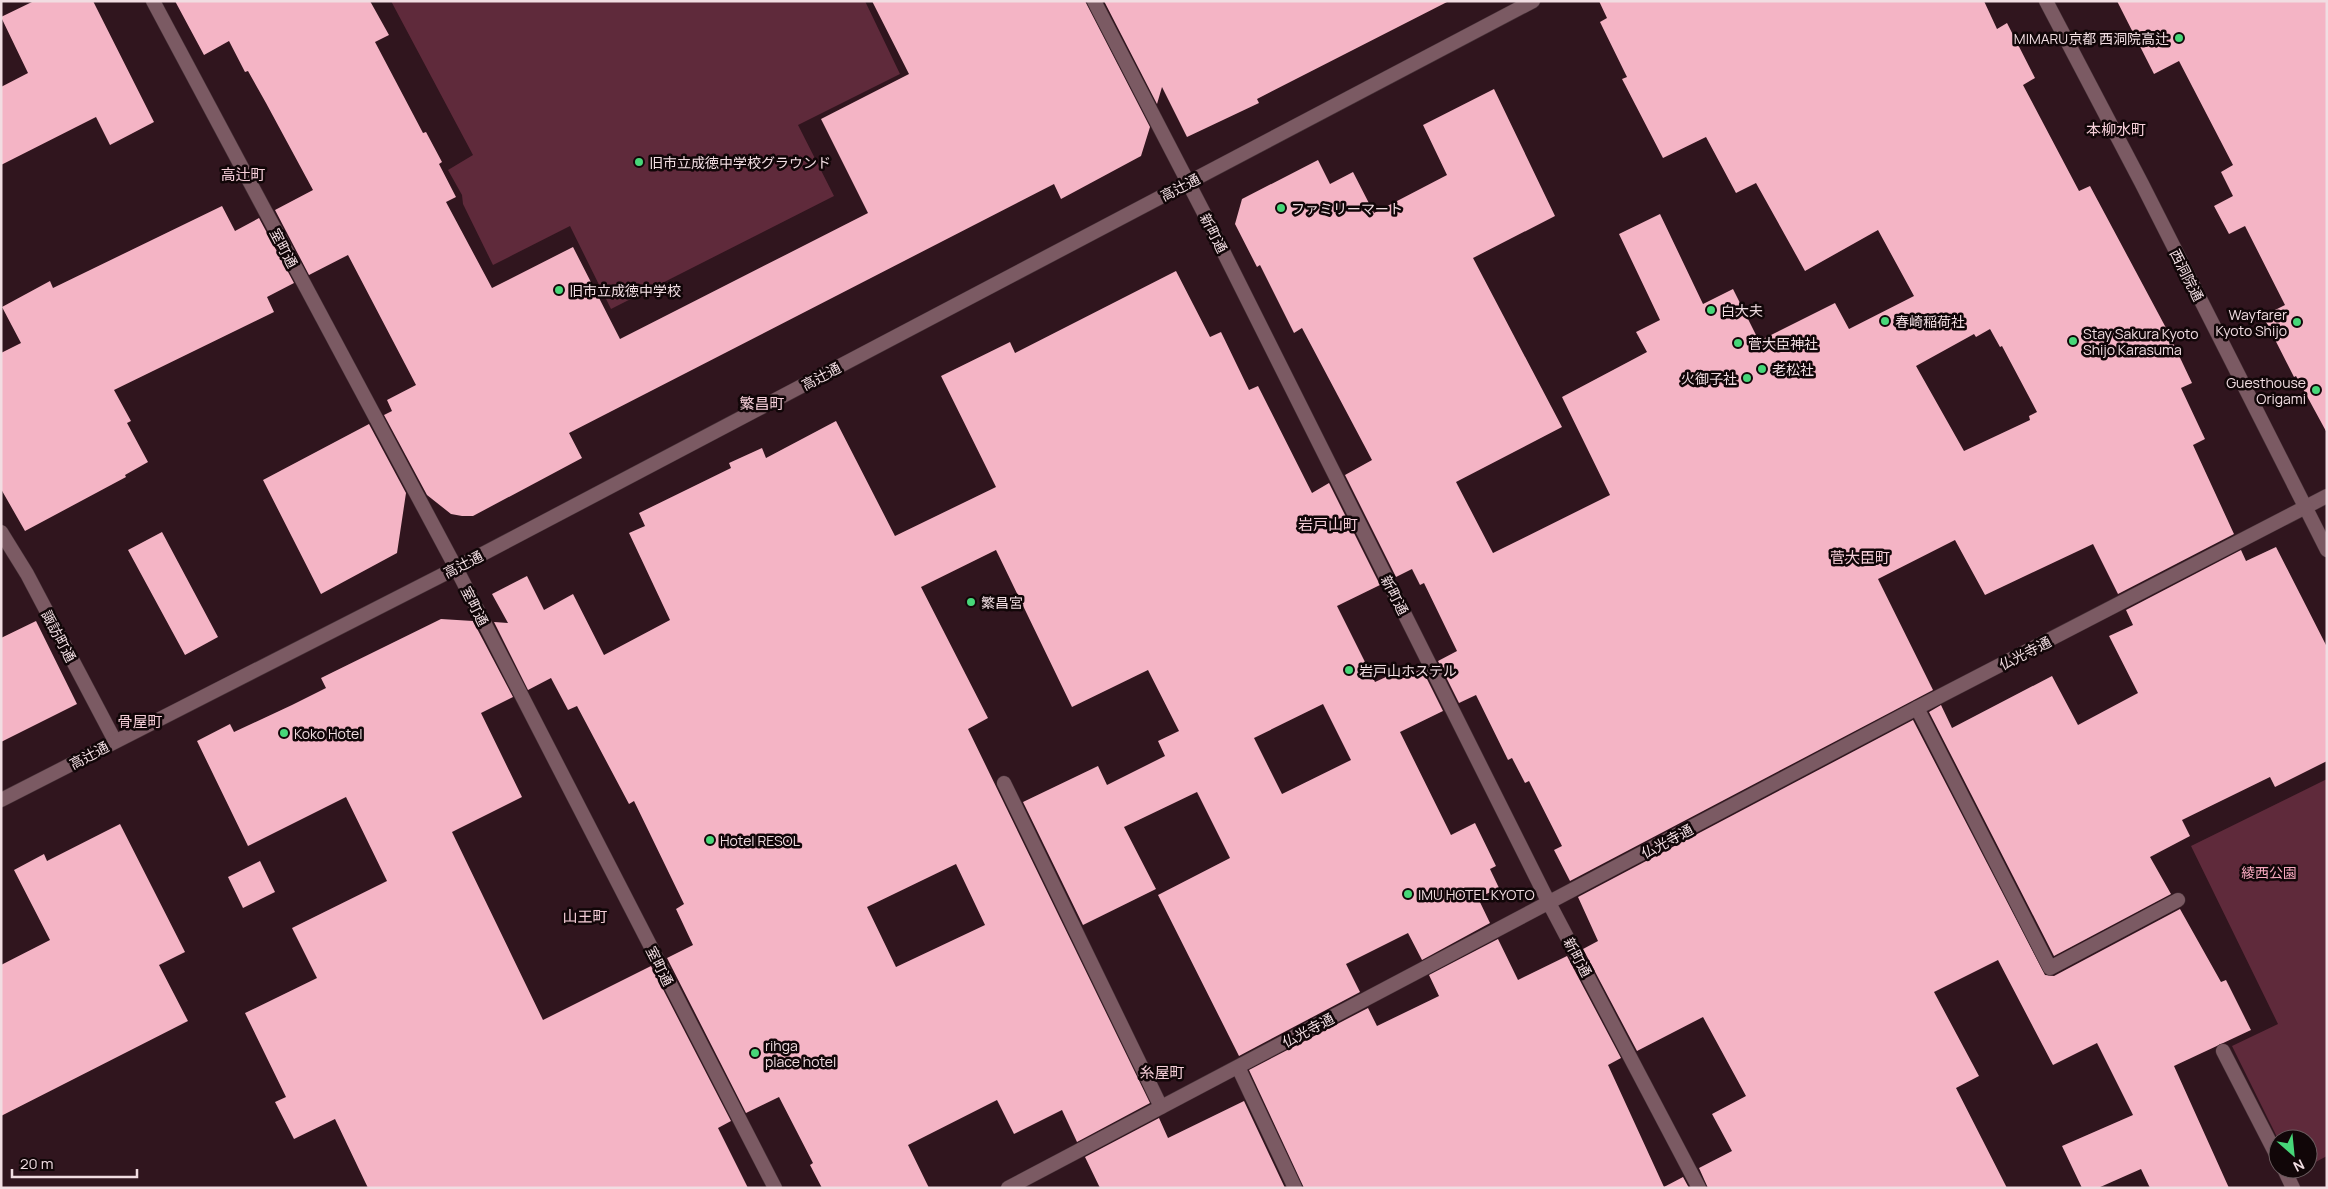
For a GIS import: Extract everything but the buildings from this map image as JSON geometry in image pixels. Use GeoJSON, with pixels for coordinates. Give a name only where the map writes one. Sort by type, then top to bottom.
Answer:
{"type":"FeatureCollection","features":[{"type":"Feature","properties":{"kind":"street","name":"室町通"},"geometry":{"type":"LineString","coordinates":[[153,1],[456,568],[775,1188]]}},
{"type":"Feature","properties":{"kind":"street","name":"新町通"},"geometry":{"type":"LineString","coordinates":[[1094,1],[1189,183],[1549,903],[1699,1188]]}},
{"type":"Feature","properties":{"kind":"street","name":"高辻通"},"geometry":{"type":"LineString","coordinates":[[1,800],[456,568],[1532,1]]}},
{"type":"Feature","properties":{"kind":"street","name":"西洞院通"},"geometry":{"type":"LineString","coordinates":[[2046,1],[2146,193],[2327,550]]}},
{"type":"Feature","properties":{"kind":"street","name":"仏光寺通"},"geometry":{"type":"LineString","coordinates":[[1008,1188],[1917,708],[2327,496]]}},
{"type":"Feature","properties":{"kind":"street","name":"諏訪町通"},"geometry":{"type":"LineString","coordinates":[[1,532],[27,574],[115,741]]}},
{"type":"Feature","properties":{"kind":"street"},"geometry":{"type":"LineString","coordinates":[[1917,708],[2050,968],[2178,900]]}},
{"type":"Feature","properties":{"kind":"street"},"geometry":{"type":"LineString","coordinates":[[1004,783],[1161,1107]]}},
{"type":"Feature","properties":{"kind":"street"},"geometry":{"type":"LineString","coordinates":[[2223,1052],[2268,1139]]}},
{"type":"Feature","properties":{"kind":"street"},"geometry":{"type":"LineString","coordinates":[[1238,1067],[1295,1188]]}},
{"type":"Feature","properties":{"kind":"green space","name":"旧市立成徳中学校グラウンド"},"geometry":{"type":"Polygon","coordinates":[[[391,1],[865,1],[900,74],[798,125],[834,196],[611,309],[570,226],[493,265],[463,204],[462,195],[448,170],[473,155],[391,1]]]}},
{"type":"Feature","properties":{"kind":"green space","name":"綾西公園"},"geometry":{"type":"Polygon","coordinates":[[[2327,779],[2327,1156],[2318,1161],[2318,1129],[2273,1129],[2232,1046],[2278,1024],[2191,846],[2327,779]]]}},
{"type":"Feature","properties":{"kind":"place","name":"MIMARU京都 西洞院高辻"},"geometry":{"type":"Point","coordinates":[2179,38]}},
{"type":"Feature","properties":{"kind":"place","name":"旧市立成徳中学校グラウンド"},"geometry":{"type":"Point","coordinates":[639,162]}},
{"type":"Feature","properties":{"kind":"place","name":"ファミリーマート"},"geometry":{"type":"Point","coordinates":[1281,208]}},
{"type":"Feature","properties":{"kind":"place","name":"旧市立成徳中学校"},"geometry":{"type":"Point","coordinates":[559,290]}},
{"type":"Feature","properties":{"kind":"place","name":"白大夫"},"geometry":{"type":"Point","coordinates":[1711,310]}},
{"type":"Feature","properties":{"kind":"place","name":"春崎稲荷社"},"geometry":{"type":"Point","coordinates":[1885,321]}},
{"type":"Feature","properties":{"kind":"place","name":"Wayfarer Kyoto Shijo"},"geometry":{"type":"Point","coordinates":[2297,322]}},
{"type":"Feature","properties":{"kind":"place","name":"Stay Sakura Kyoto Shijo Karasuma"},"geometry":{"type":"Point","coordinates":[2073,341]}},
{"type":"Feature","properties":{"kind":"place","name":"菅大臣神社"},"geometry":{"type":"Point","coordinates":[1738,343]}},
{"type":"Feature","properties":{"kind":"place","name":"老松社"},"geometry":{"type":"Point","coordinates":[1762,369]}},
{"type":"Feature","properties":{"kind":"place","name":"火御子社"},"geometry":{"type":"Point","coordinates":[1747,378]}},
{"type":"Feature","properties":{"kind":"place","name":"Guesthouse Origami"},"geometry":{"type":"Point","coordinates":[2316,390]}},
{"type":"Feature","properties":{"kind":"place","name":"繁昌宮"},"geometry":{"type":"Point","coordinates":[971,602]}},
{"type":"Feature","properties":{"kind":"place","name":"岩戸山ホステル"},"geometry":{"type":"Point","coordinates":[1349,670]}},
{"type":"Feature","properties":{"kind":"place","name":"Koko Hotel"},"geometry":{"type":"Point","coordinates":[284,733]}},
{"type":"Feature","properties":{"kind":"place","name":"Hotel RESOL"},"geometry":{"type":"Point","coordinates":[710,840]}},
{"type":"Feature","properties":{"kind":"place","name":"IMU HOTEL KYOTO"},"geometry":{"type":"Point","coordinates":[1408,894]}},
{"type":"Feature","properties":{"kind":"place","name":"rihga place hotel"},"geometry":{"type":"Point","coordinates":[755,1053]}},
{"type":"Feature","properties":{"kind":"district","name":"本柳水町"},"geometry":{"type":"Point","coordinates":[2116,129]}},
{"type":"Feature","properties":{"kind":"district","name":"高辻町"},"geometry":{"type":"Point","coordinates":[243,174]}},
{"type":"Feature","properties":{"kind":"district","name":"繁昌町"},"geometry":{"type":"Point","coordinates":[762,403]}},
{"type":"Feature","properties":{"kind":"district","name":"岩戸山町"},"geometry":{"type":"Point","coordinates":[1328,524]}},
{"type":"Feature","properties":{"kind":"district","name":"菅大臣町"},"geometry":{"type":"Point","coordinates":[1860,557]}},
{"type":"Feature","properties":{"kind":"district","name":"骨屋町"},"geometry":{"type":"Point","coordinates":[140,721]}},
{"type":"Feature","properties":{"kind":"district","name":"山王町"},"geometry":{"type":"Point","coordinates":[585,916]}},
{"type":"Feature","properties":{"kind":"district","name":"糸屋町"},"geometry":{"type":"Point","coordinates":[1162,1072]}}]}
